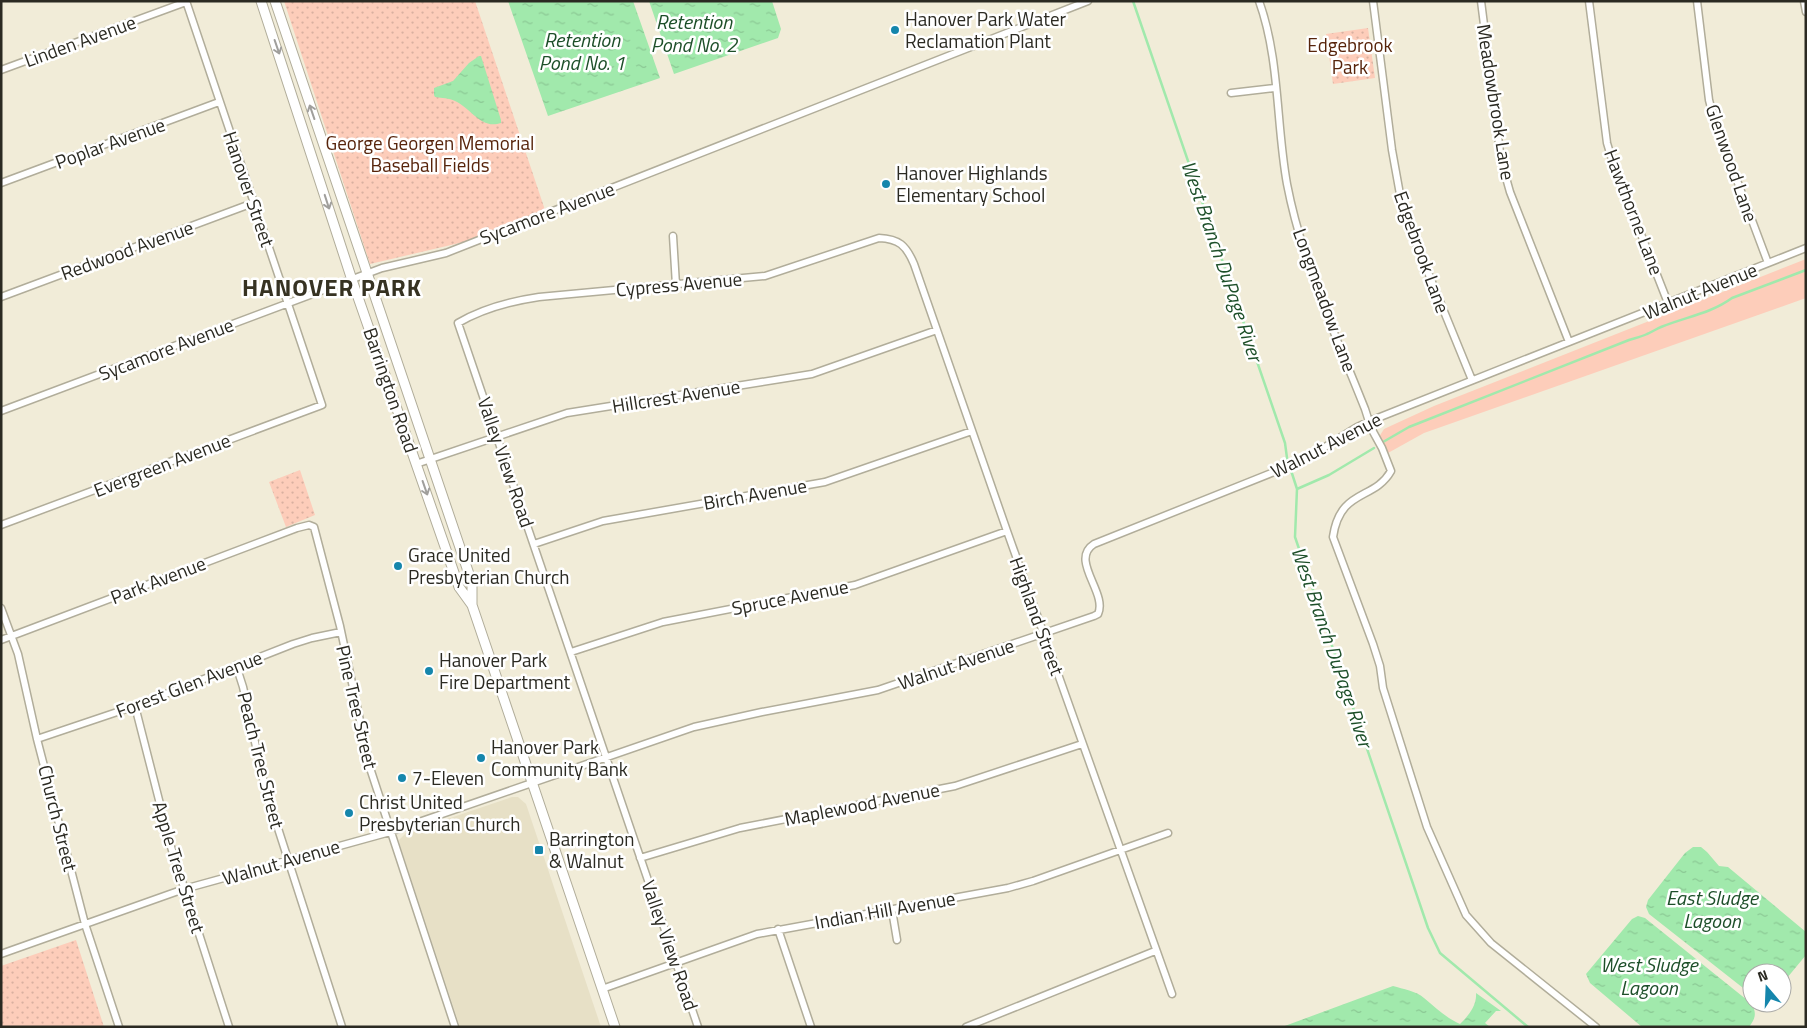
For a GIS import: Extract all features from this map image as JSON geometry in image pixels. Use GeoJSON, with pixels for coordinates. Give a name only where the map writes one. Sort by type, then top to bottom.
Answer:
{"type":"FeatureCollection","features":[{"type":"Feature","properties":{"kind":"main road","name":"Barrington Road"},"geometry":{"type":"LineString","coordinates":[[261,1],[352,280],[459,587],[472,605],[614,1027]]}},
{"type":"Feature","properties":{"kind":"main road","name":"Barrington Road"},"geometry":{"type":"LineString","coordinates":[[275,1],[472,583],[472,605]]}},
{"type":"Feature","properties":{"kind":"street","name":"Sycamore Avenue"},"geometry":{"type":"LineString","coordinates":[[1,410],[382,268],[446,253],[1088,1]]}},
{"type":"Feature","properties":{"kind":"street","name":"Longmeadow Lane"},"geometry":{"type":"LineString","coordinates":[[1259,1],[1269,38],[1287,184],[1305,252],[1370,421],[1371,428],[1382,448],[1391,471],[1386,479],[1349,502],[1336,519],[1333,537],[1373,644],[1380,666],[1383,688],[1427,827],[1459,901],[1466,915],[1476,928],[1491,943],[1596,1027]]}},
{"type":"Feature","properties":{"kind":"street","name":"Edgebrook Lane"},"geometry":{"type":"LineString","coordinates":[[1373,1],[1392,150],[1403,211],[1472,380]]}},
{"type":"Feature","properties":{"kind":"street","name":"Meadowbrook Lane"},"geometry":{"type":"LineString","coordinates":[[1481,1],[1501,160],[1505,177],[1569,342]]}},
{"type":"Feature","properties":{"kind":"street","name":"Hawthorne Lane"},"geometry":{"type":"LineString","coordinates":[[1589,1],[1607,143],[1613,163],[1668,303]]}},
{"type":"Feature","properties":{"kind":"street","name":"Glenwood Lane"},"geometry":{"type":"LineString","coordinates":[[1697,1],[1709,100],[1714,119],[1768,263]]}},
{"type":"Feature","properties":{"kind":"street"},"geometry":{"type":"LineString","coordinates":[[1804,1],[1806,12]]}},
{"type":"Feature","properties":{"kind":"street","name":"Linden Avenue"},"geometry":{"type":"LineString","coordinates":[[1,70],[186,2]]}},
{"type":"Feature","properties":{"kind":"street","name":"Hanover Street"},"geometry":{"type":"LineString","coordinates":[[186,2],[322,405]]}},
{"type":"Feature","properties":{"kind":"street"},"geometry":{"type":"LineString","coordinates":[[1231,93],[1275,88]]}},
{"type":"Feature","properties":{"kind":"street","name":"Poplar Avenue"},"geometry":{"type":"LineString","coordinates":[[1,183],[219,102]]}},
{"type":"Feature","properties":{"kind":"street","name":"Redwood Avenue"},"geometry":{"type":"LineString","coordinates":[[1,297],[253,203]]}},
{"type":"Feature","properties":{"kind":"street"},"geometry":{"type":"LineString","coordinates":[[673,236],[676,285]]}},
{"type":"Feature","properties":{"kind":"street","name":"Cypress Avenue"},"geometry":{"type":"LineString","coordinates":[[458,323],[475,315],[527,299],[765,276],[879,238],[898,242]]}},
{"type":"Feature","properties":{"kind":"street","name":"Highland Street"},"geometry":{"type":"LineString","coordinates":[[898,242],[907,249],[914,264],[1155,951],[1172,994]]}},
{"type":"Feature","properties":{"kind":"street","name":"Walnut Avenue"},"geometry":{"type":"LineString","coordinates":[[1,954],[184,889],[390,832],[694,727],[878,690],[1098,614],[1100,605],[1084,557],[1090,546],[1304,460],[1370,421],[1806,248]]}},
{"type":"Feature","properties":{"kind":"street","name":"Valley View Road"},"geometry":{"type":"LineString","coordinates":[[458,323],[698,1027]]}},
{"type":"Feature","properties":{"kind":"street","name":"Hillcrest Avenue"},"geometry":{"type":"LineString","coordinates":[[416,464],[567,413],[812,374],[937,330]]}},
{"type":"Feature","properties":{"kind":"street","name":"Evergreen Avenue"},"geometry":{"type":"LineString","coordinates":[[1,525],[322,405]]}},
{"type":"Feature","properties":{"kind":"street","name":"Birch Avenue"},"geometry":{"type":"LineString","coordinates":[[534,544],[603,521],[825,482],[972,431]]}},
{"type":"Feature","properties":{"kind":"street","name":"Park Avenue"},"geometry":{"type":"LineString","coordinates":[[1,640],[297,528],[309,525],[314,527]]}},
{"type":"Feature","properties":{"kind":"street","name":"Pine Tree Street"},"geometry":{"type":"LineString","coordinates":[[314,527],[341,632],[370,768],[455,1027]]}},
{"type":"Feature","properties":{"kind":"street","name":"Spruce Avenue"},"geometry":{"type":"LineString","coordinates":[[570,652],[663,622],[855,585],[1007,531]]}},
{"type":"Feature","properties":{"kind":"street","name":"Church Street"},"geometry":{"type":"LineString","coordinates":[[1,608],[18,654],[37,739],[85,924],[119,1027]]}},
{"type":"Feature","properties":{"kind":"street","name":"Forest Glen Avenue"},"geometry":{"type":"LineString","coordinates":[[37,739],[135,706],[236,665],[312,638],[341,632]]}},
{"type":"Feature","properties":{"kind":"street","name":"Peach Tree Street"},"geometry":{"type":"LineString","coordinates":[[236,665],[243,688],[265,788],[342,1027]]}},
{"type":"Feature","properties":{"kind":"street","name":"Apple Tree Street"},"geometry":{"type":"LineString","coordinates":[[135,706],[163,818],[229,1027]]}},
{"type":"Feature","properties":{"kind":"street","name":"Maplewood Avenue"},"geometry":{"type":"LineString","coordinates":[[640,858],[729,830],[955,786],[1082,744]]}},
{"type":"Feature","properties":{"kind":"street","name":"Indian Hill Avenue"},"geometry":{"type":"LineString","coordinates":[[602,989],[758,934],[1016,885],[1168,833]]}},
{"type":"Feature","properties":{"kind":"street"},"geometry":{"type":"LineString","coordinates":[[892,910],[897,940]]}},
{"type":"Feature","properties":{"kind":"street"},"geometry":{"type":"LineString","coordinates":[[778,929],[811,1027]]}},
{"type":"Feature","properties":{"kind":"street"},"geometry":{"type":"LineString","coordinates":[[966,1027],[1155,951]]}},
{"type":"Feature","properties":{"kind":"shaded area"},"geometry":{"type":"Polygon","coordinates":[[[512,797],[518,797],[526,804],[601,1027],[460,1027],[399,840],[406,833],[512,797]]]}},
{"type":"Feature","properties":{"kind":"green space","name":"George Georgen Memorial Baseball Fields"},"geometry":{"type":"Polygon","coordinates":[[[284,1],[475,1],[545,210],[468,241],[370,264],[284,1]]]}},
{"type":"Feature","properties":{"kind":"green space","name":"Edgebrook Park"},"geometry":{"type":"Polygon","coordinates":[[[1368,28],[1375,78],[1333,84],[1326,34],[1368,28]]]}},
{"type":"Feature","properties":{"kind":"green space"},"geometry":{"type":"Polygon","coordinates":[[[1806,259],[1806,298],[1424,433],[1388,453],[1379,437],[1384,429],[1434,406],[1806,259]]]}},
{"type":"Feature","properties":{"kind":"green space"},"geometry":{"type":"Polygon","coordinates":[[[300,470],[315,515],[286,527],[269,482],[300,470]]]}},
{"type":"Feature","properties":{"kind":"green space"},"geometry":{"type":"Polygon","coordinates":[[[76,940],[104,1027],[1,1027],[1,966],[76,940]]]}},
{"type":"Feature","properties":{"kind":"water","name":"Retention Pond No. 1"},"geometry":{"type":"Polygon","coordinates":[[[508,1],[633,1],[660,78],[548,116],[508,1]]]}},
{"type":"Feature","properties":{"kind":"water","name":"Retention Pond No. 2"},"geometry":{"type":"Polygon","coordinates":[[[649,1],[772,1],[781,29],[778,38],[674,74],[649,1]]]}},
{"type":"Feature","properties":{"kind":"water"},"geometry":{"type":"Polygon","coordinates":[[[481,56],[501,123],[488,124],[461,104],[435,97],[434,95],[434,88],[453,81],[469,63],[481,56]]]}},
{"type":"Feature","properties":{"kind":"water","name":"East Sludge Lagoon"},"geometry":{"type":"Polygon","coordinates":[[[1693,847],[1701,847],[1719,866],[1728,867],[1806,932],[1806,955],[1792,972],[1792,963],[1742,963],[1742,987],[1649,914],[1646,907],[1648,900],[1685,853],[1693,847]]]}},
{"type":"Feature","properties":{"kind":"water","name":"West Sludge Lagoon"},"geometry":{"type":"Polygon","coordinates":[[[1638,916],[1645,918],[1742,996],[1742,1013],[1754,1013],[1755,1016],[1749,1027],[1642,1027],[1590,983],[1586,974],[1632,919],[1638,916]]]}},
{"type":"Feature","properties":{"kind":"water"},"geometry":{"type":"Polygon","coordinates":[[[1393,986],[1409,990],[1421,996],[1445,1016],[1460,1024],[1469,1014],[1476,998],[1476,993],[1501,1011],[1496,1011],[1485,1023],[1490,1027],[1282,1027],[1393,986]]]}},
{"type":"Feature","properties":{"kind":"waterway","name":"West Branch DuPage River"},"geometry":{"type":"LineString","coordinates":[[1133,1],[1285,443],[1287,458],[1297,489],[1295,537],[1428,928],[1440,953],[1528,1027]]}},
{"type":"Feature","properties":{"kind":"waterway"},"geometry":{"type":"LineString","coordinates":[[1383,442],[1409,427],[1645,335],[1661,327],[1706,312],[1732,298],[1806,270]]}},
{"type":"Feature","properties":{"kind":"waterway"},"geometry":{"type":"LineString","coordinates":[[1297,489],[1329,475],[1374,448]]}},
{"type":"Feature","properties":{"kind":"place","name":"Hanover Park Water Reclamation Plant"},"geometry":{"type":"Point","coordinates":[895,30]}},
{"type":"Feature","properties":{"kind":"place","name":"Hanover Highlands Elementary School"},"geometry":{"type":"Point","coordinates":[886,184]}},
{"type":"Feature","properties":{"kind":"place","name":"Grace United Presbyterian Church"},"geometry":{"type":"Point","coordinates":[398,566]}},
{"type":"Feature","properties":{"kind":"place","name":"Hanover Park Fire Department"},"geometry":{"type":"Point","coordinates":[429,671]}},
{"type":"Feature","properties":{"kind":"place","name":"Hanover Park Community Bank"},"geometry":{"type":"Point","coordinates":[481,758]}},
{"type":"Feature","properties":{"kind":"place","name":"7-Eleven"},"geometry":{"type":"Point","coordinates":[402,778]}},
{"type":"Feature","properties":{"kind":"place","name":"Christ United Presbyterian Church"},"geometry":{"type":"Point","coordinates":[349,813]}},
{"type":"Feature","properties":{"kind":"place","name":"Barrington & Walnut"},"geometry":{"type":"Point","coordinates":[539,850]}},
{"type":"Feature","properties":{"kind":"district","name":"HANOVER PARK"},"geometry":{"type":"Point","coordinates":[332,288]}}]}
